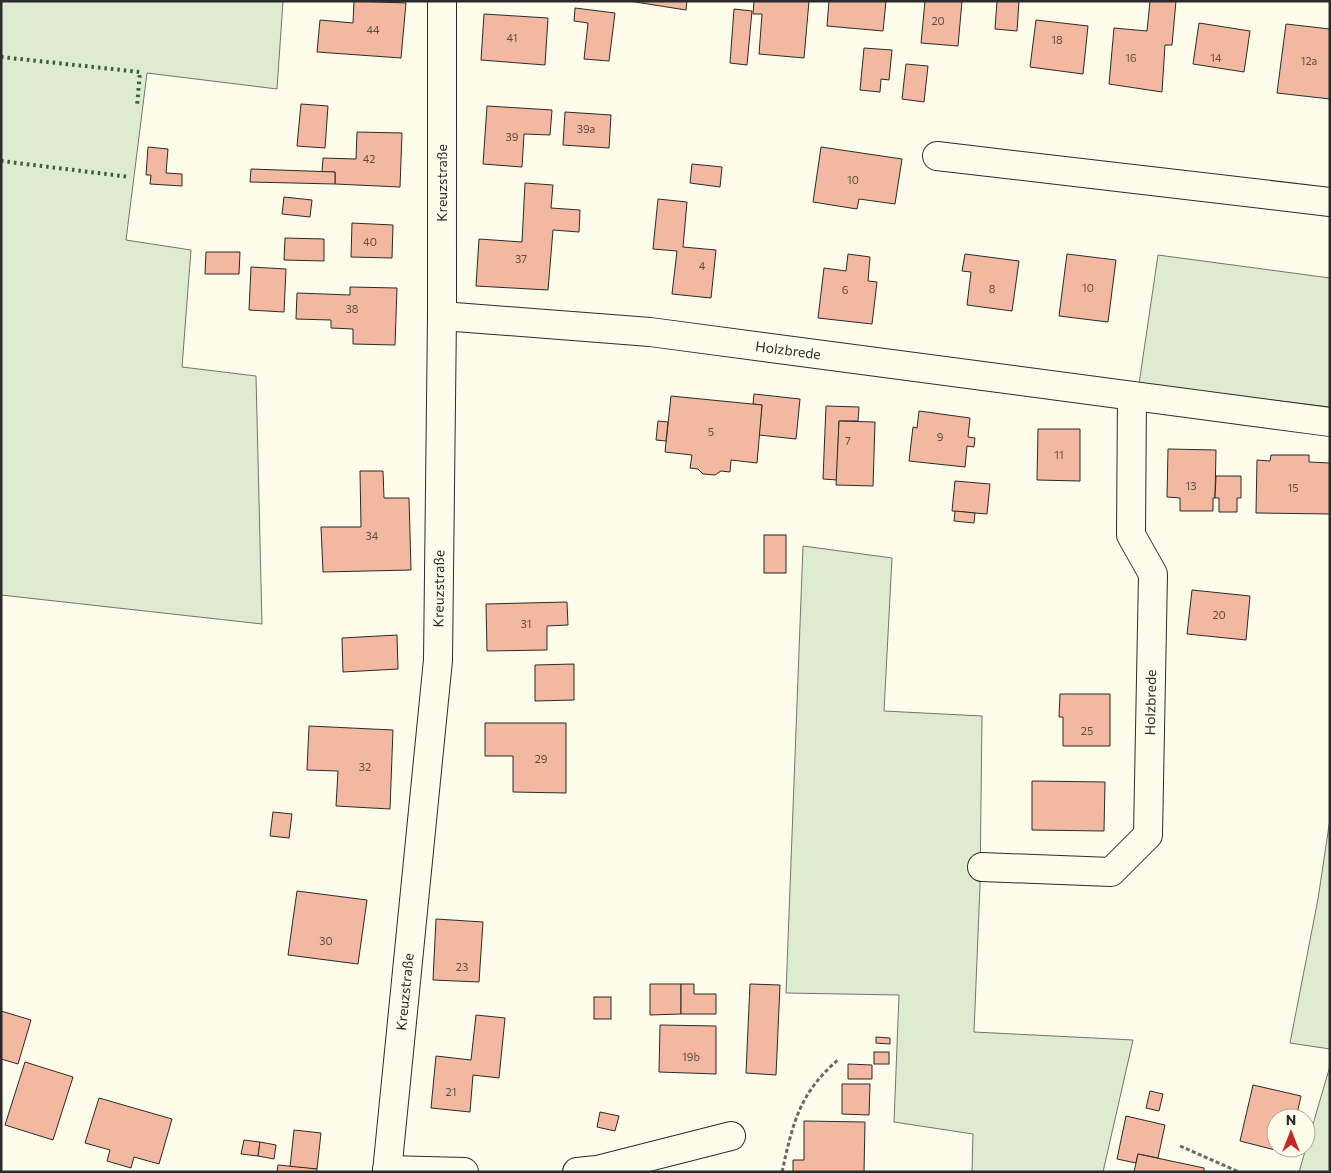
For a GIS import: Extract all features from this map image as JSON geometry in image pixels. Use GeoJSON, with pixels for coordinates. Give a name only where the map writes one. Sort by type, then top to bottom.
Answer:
{"type":"FeatureCollection","features":[{"type":"Feature","properties":{"kind":"street","name":"Kreuzstraße"},"geometry":{"type":"LineString","coordinates":[[387,1171],[438,660],[442,316],[442,1]]}},
{"type":"Feature","properties":{"kind":"street"},"geometry":{"type":"LineString","coordinates":[[937,156],[1330,202]]}},
{"type":"Feature","properties":{"kind":"street","name":"Holzbrede"},"geometry":{"type":"LineString","coordinates":[[442,316],[650,332],[1330,422]]}},
{"type":"Feature","properties":{"kind":"street","name":"Holzbrede"},"geometry":{"type":"LineString","coordinates":[[982,867],[1111,872],[1148,834],[1152,574],[1131,534],[1132,396]]}},
{"type":"Feature","properties":{"kind":"street"},"geometry":{"type":"LineString","coordinates":[[577,1172],[597,1170],[731,1136]]}},
{"type":"Feature","properties":{"kind":"street"},"geometry":{"type":"LineString","coordinates":[[387,1171],[464,1172]]}},
{"type":"Feature","properties":{"kind":"path"},"geometry":{"type":"LineString","coordinates":[[782,1172],[798,1110],[810,1090],[839,1059]]}},
{"type":"Feature","properties":{"kind":"path"},"geometry":{"type":"LineString","coordinates":[[1180,1146],[1239,1172]]}},
{"type":"Feature","properties":{"kind":"green space"},"geometry":{"type":"Polygon","coordinates":[[[1,1],[283,1],[277,89],[147,73],[126,240],[191,250],[182,367],[256,376],[262,624],[1,595],[1,1]]]}},
{"type":"Feature","properties":{"kind":"green space"},"geometry":{"type":"Polygon","coordinates":[[[1158,255],[1330,278],[1330,407],[1139,384],[1158,255]]]}},
{"type":"Feature","properties":{"kind":"green space"},"geometry":{"type":"Polygon","coordinates":[[[803,546],[892,558],[884,711],[982,716],[980,886],[974,1032],[1133,1040],[1103,1172],[972,1172],[973,1134],[894,1122],[899,995],[786,993],[803,546]]]}},
{"type":"Feature","properties":{"kind":"green space"},"geometry":{"type":"Polygon","coordinates":[[[1330,819],[1330,1049],[1290,1043],[1318,899],[1330,819]]]}},
{"type":"Feature","properties":{"kind":"green space"},"geometry":{"type":"Polygon","coordinates":[[[1330,1066],[1330,1172],[1299,1172],[1303,1158],[1316,1158],[1316,1114],[1330,1066]]]}},
{"type":"Feature","properties":{"kind":"building"},"geometry":{"type":"Polygon","coordinates":[[[354,1],[406,3],[401,58],[317,52],[320,20],[353,23],[354,1]]]}},
{"type":"Feature","properties":{"kind":"building"},"geometry":{"type":"Polygon","coordinates":[[[629,1],[687,1],[686,10],[629,1]]]}},
{"type":"Feature","properties":{"kind":"building"},"geometry":{"type":"Polygon","coordinates":[[[754,1],[809,1],[804,58],[759,54],[762,14],[753,14],[754,1]]]}},
{"type":"Feature","properties":{"kind":"building"},"geometry":{"type":"Polygon","coordinates":[[[829,1],[886,1],[883,31],[827,26],[829,1]]]}},
{"type":"Feature","properties":{"kind":"building"},"geometry":{"type":"Polygon","coordinates":[[[925,1],[962,1],[958,46],[921,43],[925,1]]]}},
{"type":"Feature","properties":{"kind":"building"},"geometry":{"type":"Polygon","coordinates":[[[997,1],[1019,1],[1017,31],[995,29],[997,1]]]}},
{"type":"Feature","properties":{"kind":"building"},"geometry":{"type":"Polygon","coordinates":[[[1150,1],[1176,1],[1172,45],[1165,45],[1162,92],[1109,84],[1114,28],[1147,31],[1150,1]]]}},
{"type":"Feature","properties":{"kind":"building"},"geometry":{"type":"Polygon","coordinates":[[[575,8],[615,13],[609,61],[584,59],[588,23],[574,21],[575,8]]]}},
{"type":"Feature","properties":{"kind":"building"},"geometry":{"type":"Polygon","coordinates":[[[734,9],[752,11],[747,65],[730,63],[734,9]]]}},
{"type":"Feature","properties":{"kind":"building"},"geometry":{"type":"Polygon","coordinates":[[[484,14],[548,18],[545,65],[481,60],[484,14]]]}},
{"type":"Feature","properties":{"kind":"building"},"geometry":{"type":"Polygon","coordinates":[[[1036,20],[1088,26],[1083,74],[1030,67],[1036,20]]]}},
{"type":"Feature","properties":{"kind":"building"},"geometry":{"type":"Polygon","coordinates":[[[1199,23],[1250,31],[1244,72],[1193,64],[1199,23]]]}},
{"type":"Feature","properties":{"kind":"building"},"geometry":{"type":"Polygon","coordinates":[[[1286,24],[1330,29],[1330,99],[1277,93],[1286,24]]]}},
{"type":"Feature","properties":{"kind":"building"},"geometry":{"type":"Polygon","coordinates":[[[864,48],[892,50],[889,80],[881,79],[880,92],[860,90],[864,48]]]}},
{"type":"Feature","properties":{"kind":"building"},"geometry":{"type":"Polygon","coordinates":[[[906,64],[928,66],[924,102],[902,99],[906,64]]]}},
{"type":"Feature","properties":{"kind":"building"},"geometry":{"type":"Polygon","coordinates":[[[301,104],[328,106],[325,148],[297,146],[301,104]]]}},
{"type":"Feature","properties":{"kind":"building"},"geometry":{"type":"Polygon","coordinates":[[[487,106],[552,110],[550,135],[524,134],[522,167],[483,164],[487,106]]]}},
{"type":"Feature","properties":{"kind":"building"},"geometry":{"type":"Polygon","coordinates":[[[565,112],[611,115],[609,148],[563,145],[565,112]]]}},
{"type":"Feature","properties":{"kind":"building"},"geometry":{"type":"Polygon","coordinates":[[[357,132],[402,133],[400,187],[335,184],[335,172],[322,172],[323,158],[356,159],[357,132]]]}},
{"type":"Feature","properties":{"kind":"building"},"geometry":{"type":"Polygon","coordinates":[[[148,147],[168,149],[166,173],[182,174],[182,186],[150,184],[151,175],[146,175],[148,147]]]}},
{"type":"Feature","properties":{"kind":"building"},"geometry":{"type":"Polygon","coordinates":[[[821,147],[902,159],[895,204],[859,199],[857,209],[813,202],[821,147]]]}},
{"type":"Feature","properties":{"kind":"building"},"geometry":{"type":"Polygon","coordinates":[[[692,164],[722,167],[720,187],[690,183],[692,164]]]}},
{"type":"Feature","properties":{"kind":"building"},"geometry":{"type":"Polygon","coordinates":[[[251,169],[335,172],[335,184],[250,182],[251,169]]]}},
{"type":"Feature","properties":{"kind":"building"},"geometry":{"type":"Polygon","coordinates":[[[525,183],[553,185],[551,208],[580,210],[579,232],[553,230],[548,290],[476,286],[479,239],[522,242],[525,183]]]}},
{"type":"Feature","properties":{"kind":"building"},"geometry":{"type":"Polygon","coordinates":[[[284,197],[312,200],[310,217],[282,214],[284,197]]]}},
{"type":"Feature","properties":{"kind":"building"},"geometry":{"type":"Polygon","coordinates":[[[658,199],[687,202],[683,247],[716,250],[711,298],[672,294],[677,251],[653,249],[658,199]]]}},
{"type":"Feature","properties":{"kind":"building"},"geometry":{"type":"Polygon","coordinates":[[[352,223],[393,225],[392,258],[351,257],[352,223]]]}},
{"type":"Feature","properties":{"kind":"building"},"geometry":{"type":"Polygon","coordinates":[[[285,238],[324,239],[324,261],[284,260],[285,238]]]}},
{"type":"Feature","properties":{"kind":"building"},"geometry":{"type":"Polygon","coordinates":[[[206,252],[240,252],[239,274],[205,274],[206,252]]]}},
{"type":"Feature","properties":{"kind":"building"},"geometry":{"type":"Polygon","coordinates":[[[848,254],[870,257],[868,281],[877,282],[872,324],[818,318],[824,268],[846,271],[848,254]]]}},
{"type":"Feature","properties":{"kind":"building"},"geometry":{"type":"Polygon","coordinates":[[[965,254],[1019,261],[1012,311],[967,305],[971,272],[962,271],[965,254]]]}},
{"type":"Feature","properties":{"kind":"building"},"geometry":{"type":"Polygon","coordinates":[[[1067,254],[1116,260],[1108,322],[1059,316],[1067,254]]]}},
{"type":"Feature","properties":{"kind":"building"},"geometry":{"type":"Polygon","coordinates":[[[251,267],[286,269],[284,312],[249,310],[251,267]]]}},
{"type":"Feature","properties":{"kind":"building"},"geometry":{"type":"Polygon","coordinates":[[[350,287],[397,288],[395,345],[353,344],[353,329],[331,328],[331,320],[296,319],[297,293],[350,295],[350,287]]]}},
{"type":"Feature","properties":{"kind":"building"},"geometry":{"type":"Polygon","coordinates":[[[754,394],[800,399],[796,439],[759,435],[762,405],[753,404],[754,394]]]}},
{"type":"Feature","properties":{"kind":"building"},"geometry":{"type":"Polygon","coordinates":[[[671,396],[762,405],[757,463],[731,460],[730,472],[721,471],[715,475],[703,474],[698,469],[690,468],[692,455],[665,452],[671,396]]]}},
{"type":"Feature","properties":{"kind":"building"},"geometry":{"type":"Polygon","coordinates":[[[826,406],[859,407],[858,421],[839,421],[837,480],[823,479],[826,406]]]}},
{"type":"Feature","properties":{"kind":"building"},"geometry":{"type":"Polygon","coordinates":[[[919,411],[970,418],[968,437],[975,438],[974,447],[967,446],[965,467],[909,461],[913,427],[917,428],[919,411]]]}},
{"type":"Feature","properties":{"kind":"building"},"geometry":{"type":"Polygon","coordinates":[[[658,421],[668,422],[666,441],[656,440],[658,421]]]}},
{"type":"Feature","properties":{"kind":"building"},"geometry":{"type":"Polygon","coordinates":[[[839,421],[875,422],[873,486],[836,485],[839,421]]]}},
{"type":"Feature","properties":{"kind":"building"},"geometry":{"type":"Polygon","coordinates":[[[1038,429],[1080,429],[1080,481],[1037,480],[1038,429]]]}},
{"type":"Feature","properties":{"kind":"building"},"geometry":{"type":"Polygon","coordinates":[[[1168,449],[1216,450],[1213,511],[1180,511],[1180,498],[1167,497],[1168,449]]]}},
{"type":"Feature","properties":{"kind":"building"},"geometry":{"type":"Polygon","coordinates":[[[1271,455],[1309,455],[1309,462],[1330,463],[1330,514],[1256,513],[1257,460],[1270,461],[1271,455]]]}},
{"type":"Feature","properties":{"kind":"building"},"geometry":{"type":"Polygon","coordinates":[[[360,471],[383,471],[384,498],[409,498],[411,570],[323,572],[321,527],[361,527],[360,471]]]}},
{"type":"Feature","properties":{"kind":"building"},"geometry":{"type":"Polygon","coordinates":[[[1216,476],[1241,476],[1241,498],[1237,498],[1237,512],[1219,512],[1219,498],[1215,498],[1216,476]]]}},
{"type":"Feature","properties":{"kind":"building"},"geometry":{"type":"Polygon","coordinates":[[[955,481],[990,484],[987,514],[952,511],[955,481]]]}},
{"type":"Feature","properties":{"kind":"building"},"geometry":{"type":"Polygon","coordinates":[[[955,511],[975,513],[974,523],[954,521],[955,511]]]}},
{"type":"Feature","properties":{"kind":"building"},"geometry":{"type":"Polygon","coordinates":[[[764,535],[786,535],[786,573],[764,573],[764,535]]]}},
{"type":"Feature","properties":{"kind":"building"},"geometry":{"type":"Polygon","coordinates":[[[1192,590],[1250,596],[1246,640],[1187,634],[1192,590]]]}},
{"type":"Feature","properties":{"kind":"building"},"geometry":{"type":"Polygon","coordinates":[[[567,602],[568,625],[547,626],[547,650],[487,651],[486,604],[567,602]]]}},
{"type":"Feature","properties":{"kind":"building"},"geometry":{"type":"Polygon","coordinates":[[[397,635],[398,669],[343,672],[342,638],[397,635]]]}},
{"type":"Feature","properties":{"kind":"building"},"geometry":{"type":"Polygon","coordinates":[[[574,664],[574,700],[535,701],[535,665],[574,664]]]}},
{"type":"Feature","properties":{"kind":"building"},"geometry":{"type":"Polygon","coordinates":[[[1060,694],[1110,694],[1110,746],[1063,746],[1063,717],[1059,717],[1060,694]]]}},
{"type":"Feature","properties":{"kind":"building"},"geometry":{"type":"Polygon","coordinates":[[[485,723],[566,723],[566,793],[513,792],[513,756],[485,756],[485,723]]]}},
{"type":"Feature","properties":{"kind":"building"},"geometry":{"type":"Polygon","coordinates":[[[309,726],[393,730],[390,809],[336,806],[338,771],[307,770],[309,726]]]}},
{"type":"Feature","properties":{"kind":"building"},"geometry":{"type":"Polygon","coordinates":[[[1032,781],[1105,782],[1104,831],[1032,830],[1032,781]]]}},
{"type":"Feature","properties":{"kind":"building"},"geometry":{"type":"Polygon","coordinates":[[[273,812],[292,814],[289,838],[270,836],[273,812]]]}},
{"type":"Feature","properties":{"kind":"building"},"geometry":{"type":"Polygon","coordinates":[[[297,891],[367,900],[358,964],[288,955],[297,891]]]}},
{"type":"Feature","properties":{"kind":"building"},"geometry":{"type":"Polygon","coordinates":[[[436,919],[483,922],[479,982],[433,980],[436,919]]]}},
{"type":"Feature","properties":{"kind":"building"},"geometry":{"type":"Polygon","coordinates":[[[650,984],[681,984],[681,1014],[650,1015],[650,984]]]}},
{"type":"Feature","properties":{"kind":"building"},"geometry":{"type":"Polygon","coordinates":[[[681,984],[694,984],[694,994],[716,994],[716,1014],[681,1014],[681,984]]]}},
{"type":"Feature","properties":{"kind":"building"},"geometry":{"type":"Polygon","coordinates":[[[750,984],[780,985],[776,1075],[746,1073],[750,984]]]}},
{"type":"Feature","properties":{"kind":"building"},"geometry":{"type":"Polygon","coordinates":[[[594,997],[611,997],[611,1019],[594,1019],[594,997]]]}},
{"type":"Feature","properties":{"kind":"building"},"geometry":{"type":"Polygon","coordinates":[[[1,1011],[31,1020],[18,1064],[1,1059],[1,1011]]]}},
{"type":"Feature","properties":{"kind":"building"},"geometry":{"type":"Polygon","coordinates":[[[476,1015],[505,1018],[499,1078],[473,1075],[470,1112],[431,1108],[436,1056],[471,1060],[476,1015]]]}},
{"type":"Feature","properties":{"kind":"building"},"geometry":{"type":"Polygon","coordinates":[[[660,1025],[716,1026],[716,1074],[659,1072],[660,1025]]]}},
{"type":"Feature","properties":{"kind":"building"},"geometry":{"type":"Polygon","coordinates":[[[876,1037],[890,1038],[890,1044],[876,1043],[876,1037]]]}},
{"type":"Feature","properties":{"kind":"building"},"geometry":{"type":"Polygon","coordinates":[[[874,1052],[889,1052],[889,1064],[874,1064],[874,1052]]]}},
{"type":"Feature","properties":{"kind":"building"},"geometry":{"type":"Polygon","coordinates":[[[25,1062],[73,1077],[53,1140],[5,1125],[25,1062]]]}},
{"type":"Feature","properties":{"kind":"building"},"geometry":{"type":"Polygon","coordinates":[[[848,1064],[872,1065],[872,1079],[848,1079],[848,1064]]]}},
{"type":"Feature","properties":{"kind":"building"},"geometry":{"type":"Polygon","coordinates":[[[842,1084],[870,1084],[869,1115],[842,1114],[842,1084]]]}},
{"type":"Feature","properties":{"kind":"building"},"geometry":{"type":"Polygon","coordinates":[[[1253,1085],[1301,1096],[1298,1108],[1266,1108],[1266,1148],[1240,1141],[1253,1085]]]}},
{"type":"Feature","properties":{"kind":"building"},"geometry":{"type":"Polygon","coordinates":[[[1150,1091],[1163,1094],[1159,1111],[1146,1108],[1150,1091]]]}},
{"type":"Feature","properties":{"kind":"building"},"geometry":{"type":"Polygon","coordinates":[[[99,1098],[172,1119],[159,1164],[134,1157],[131,1168],[107,1161],[110,1150],[85,1143],[99,1098]]]}},
{"type":"Feature","properties":{"kind":"building"},"geometry":{"type":"Polygon","coordinates":[[[600,1112],[619,1116],[615,1131],[597,1127],[600,1112]]]}},
{"type":"Feature","properties":{"kind":"building"},"geometry":{"type":"Polygon","coordinates":[[[1126,1116],[1165,1125],[1158,1158],[1138,1154],[1136,1163],[1117,1159],[1126,1116]]]}},
{"type":"Feature","properties":{"kind":"building"},"geometry":{"type":"Polygon","coordinates":[[[804,1121],[865,1122],[864,1172],[793,1172],[793,1160],[804,1160],[804,1121]]]}},
{"type":"Feature","properties":{"kind":"building"},"geometry":{"type":"Polygon","coordinates":[[[294,1130],[321,1133],[317,1169],[290,1167],[294,1130]]]}},
{"type":"Feature","properties":{"kind":"building"},"geometry":{"type":"Polygon","coordinates":[[[244,1140],[260,1142],[258,1156],[241,1154],[244,1140]]]}},
{"type":"Feature","properties":{"kind":"building"},"geometry":{"type":"Polygon","coordinates":[[[260,1142],[276,1145],[274,1159],[258,1156],[260,1142]]]}},
{"type":"Feature","properties":{"kind":"building"},"geometry":{"type":"Polygon","coordinates":[[[1138,1154],[1204,1168],[1204,1172],[1134,1172],[1138,1154]]]}},
{"type":"Feature","properties":{"kind":"building"},"geometry":{"type":"Polygon","coordinates":[[[278,1165],[317,1169],[317,1172],[277,1172],[278,1165]]]}},
{"type":"Feature","properties":{"kind":"hedge"},"geometry":{"type":"LineString","coordinates":[[1,57],[140,72],[137,106]]}},
{"type":"Feature","properties":{"kind":"hedge"},"geometry":{"type":"LineString","coordinates":[[1,161],[130,177]]}}]}
